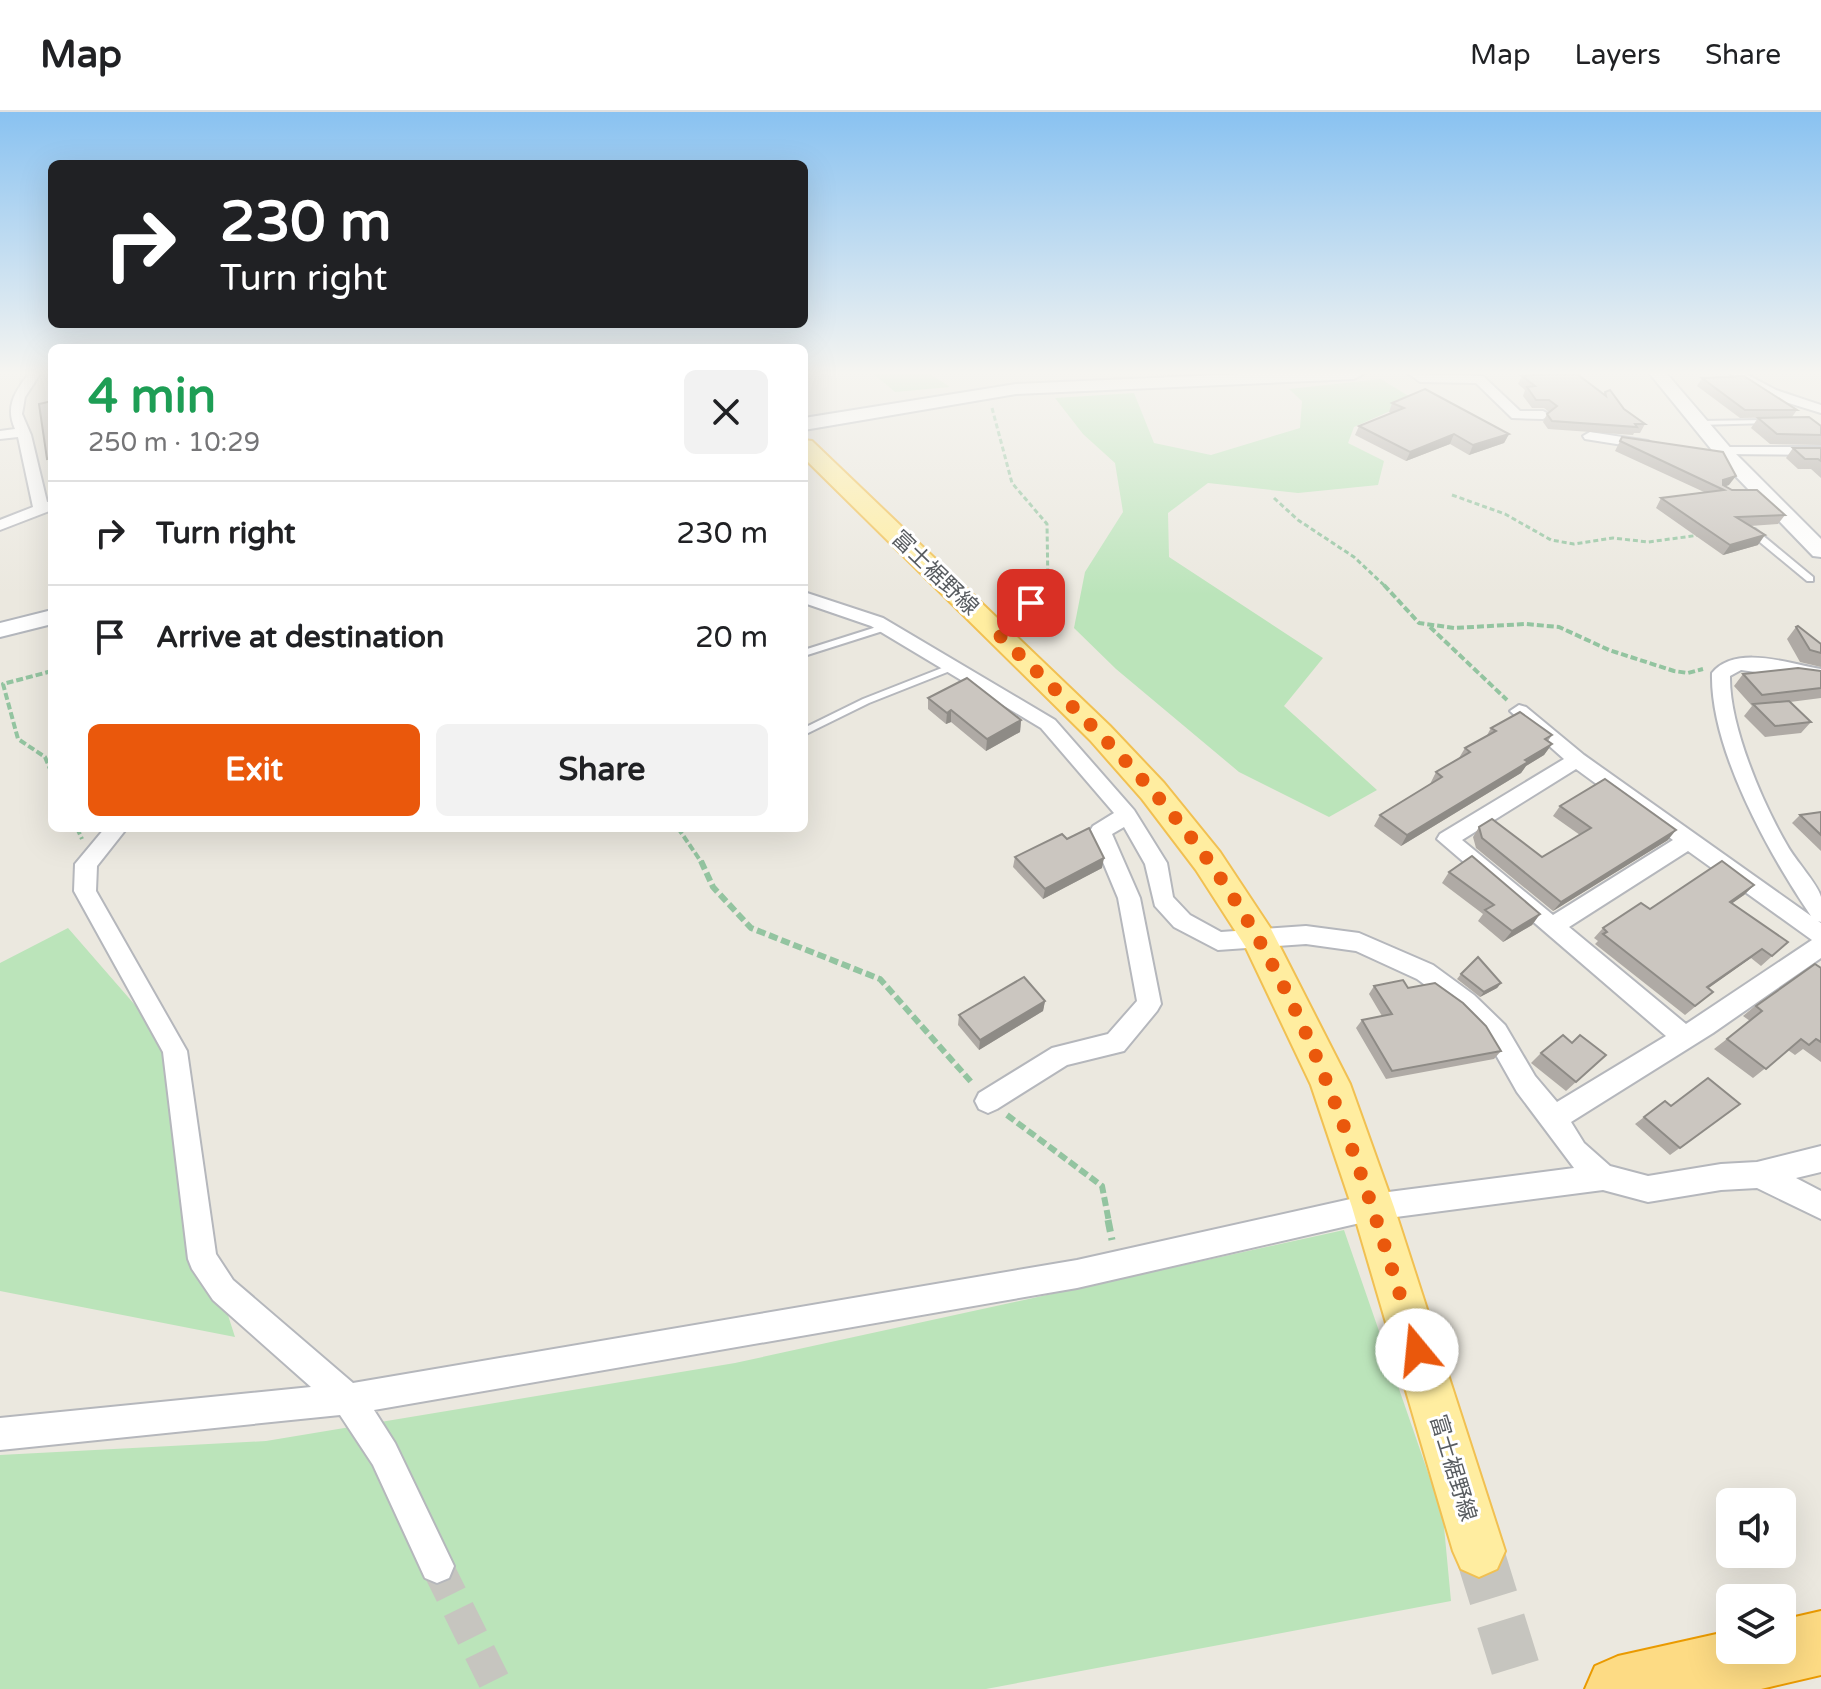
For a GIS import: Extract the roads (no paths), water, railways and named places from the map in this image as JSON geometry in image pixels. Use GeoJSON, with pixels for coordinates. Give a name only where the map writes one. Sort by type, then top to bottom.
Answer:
{"type":"FeatureCollection","features":[{"type":"Feature","properties":{"kind":"highway"},"geometry":{"type":"LineString","coordinates":[[1618,1689],[1821,1643]]}},
{"type":"Feature","properties":{"kind":"main road","name":"富士裾野線"},"geometry":{"type":"LineString","coordinates":[[808,450],[1100,733],[1153,791],[1208,861],[1259,939],[1330,1084],[1373,1207],[1479,1551]]}},
{"type":"Feature","properties":{"kind":"street"},"geometry":{"type":"LineString","coordinates":[[0,525],[46,507],[28,448]]}},
{"type":"Feature","properties":{"kind":"street"},"geometry":{"type":"LineString","coordinates":[[1716,448],[1821,551]]}},
{"type":"Feature","properties":{"kind":"street"},"geometry":{"type":"LineString","coordinates":[[1720,454],[1821,451]]}},
{"type":"Feature","properties":{"kind":"street"},"geometry":{"type":"LineString","coordinates":[[1737,492],[1761,491]]}},
{"type":"Feature","properties":{"kind":"street"},"geometry":{"type":"LineString","coordinates":[[808,598],[886,627],[1048,724],[1127,815],[1156,863],[1163,900],[1182,921],[1218,941],[1306,935],[1359,942],[1425,972],[1466,1002],[1496,1032],[1526,1084],[1554,1118],[1575,1152],[1603,1177]]}},
{"type":"Feature","properties":{"kind":"street"},"geometry":{"type":"LineString","coordinates":[[0,630],[48,618]]}},
{"type":"Feature","properties":{"kind":"street"},"geometry":{"type":"LineString","coordinates":[[1821,675],[1748,663],[1721,673],[1718,684],[1725,715],[1776,845],[1821,913]]}},
{"type":"Feature","properties":{"kind":"street"},"geometry":{"type":"LineString","coordinates":[[1519,711],[1577,760],[1821,935]]}},
{"type":"Feature","properties":{"kind":"street"},"geometry":{"type":"LineString","coordinates":[[1577,760],[1447,839],[1684,1037]]}},
{"type":"Feature","properties":{"kind":"street"},"geometry":{"type":"LineString","coordinates":[[988,1101],[1061,1056],[1115,1043],[1149,1004],[1129,898],[1100,831],[1127,815]]}},
{"type":"Feature","properties":{"kind":"street"},"geometry":{"type":"LineString","coordinates":[[114,832],[86,864],[85,891],[175,1051],[202,1259],[223,1290],[348,1399],[384,1454],[437,1566]]}},
{"type":"Feature","properties":{"kind":"street"},"geometry":{"type":"LineString","coordinates":[[1553,926],[1689,840]]}},
{"type":"Feature","properties":{"kind":"street"},"geometry":{"type":"LineString","coordinates":[[1554,1118],[1821,946]]}},
{"type":"Feature","properties":{"kind":"street"},"geometry":{"type":"LineString","coordinates":[[0,1434],[348,1399],[894,1307],[1117,1265],[1373,1207],[1603,1177],[1648,1189],[1721,1177],[1757,1175],[1821,1159]]}},
{"type":"Feature","properties":{"kind":"street"},"geometry":{"type":"LineString","coordinates":[[1757,1175],[1799,1192],[1821,1206]]}},
{"type":"Feature","properties":{"kind":"lane"},"geometry":{"type":"LineString","coordinates":[[1752,531],[1810,579]]}},
{"type":"Feature","properties":{"kind":"lane"},"geometry":{"type":"LineString","coordinates":[[808,652],[886,627]]}},
{"type":"Feature","properties":{"kind":"lane"},"geometry":{"type":"LineString","coordinates":[[808,730],[866,701],[952,667]]}},
{"type":"Feature","properties":{"kind":"tunnel"},"geometry":{"type":"LineString","coordinates":[[1479,1551],[1522,1689]]}},
{"type":"Feature","properties":{"kind":"tunnel"},"geometry":{"type":"LineString","coordinates":[[437,1566],[498,1689]]}}]}
